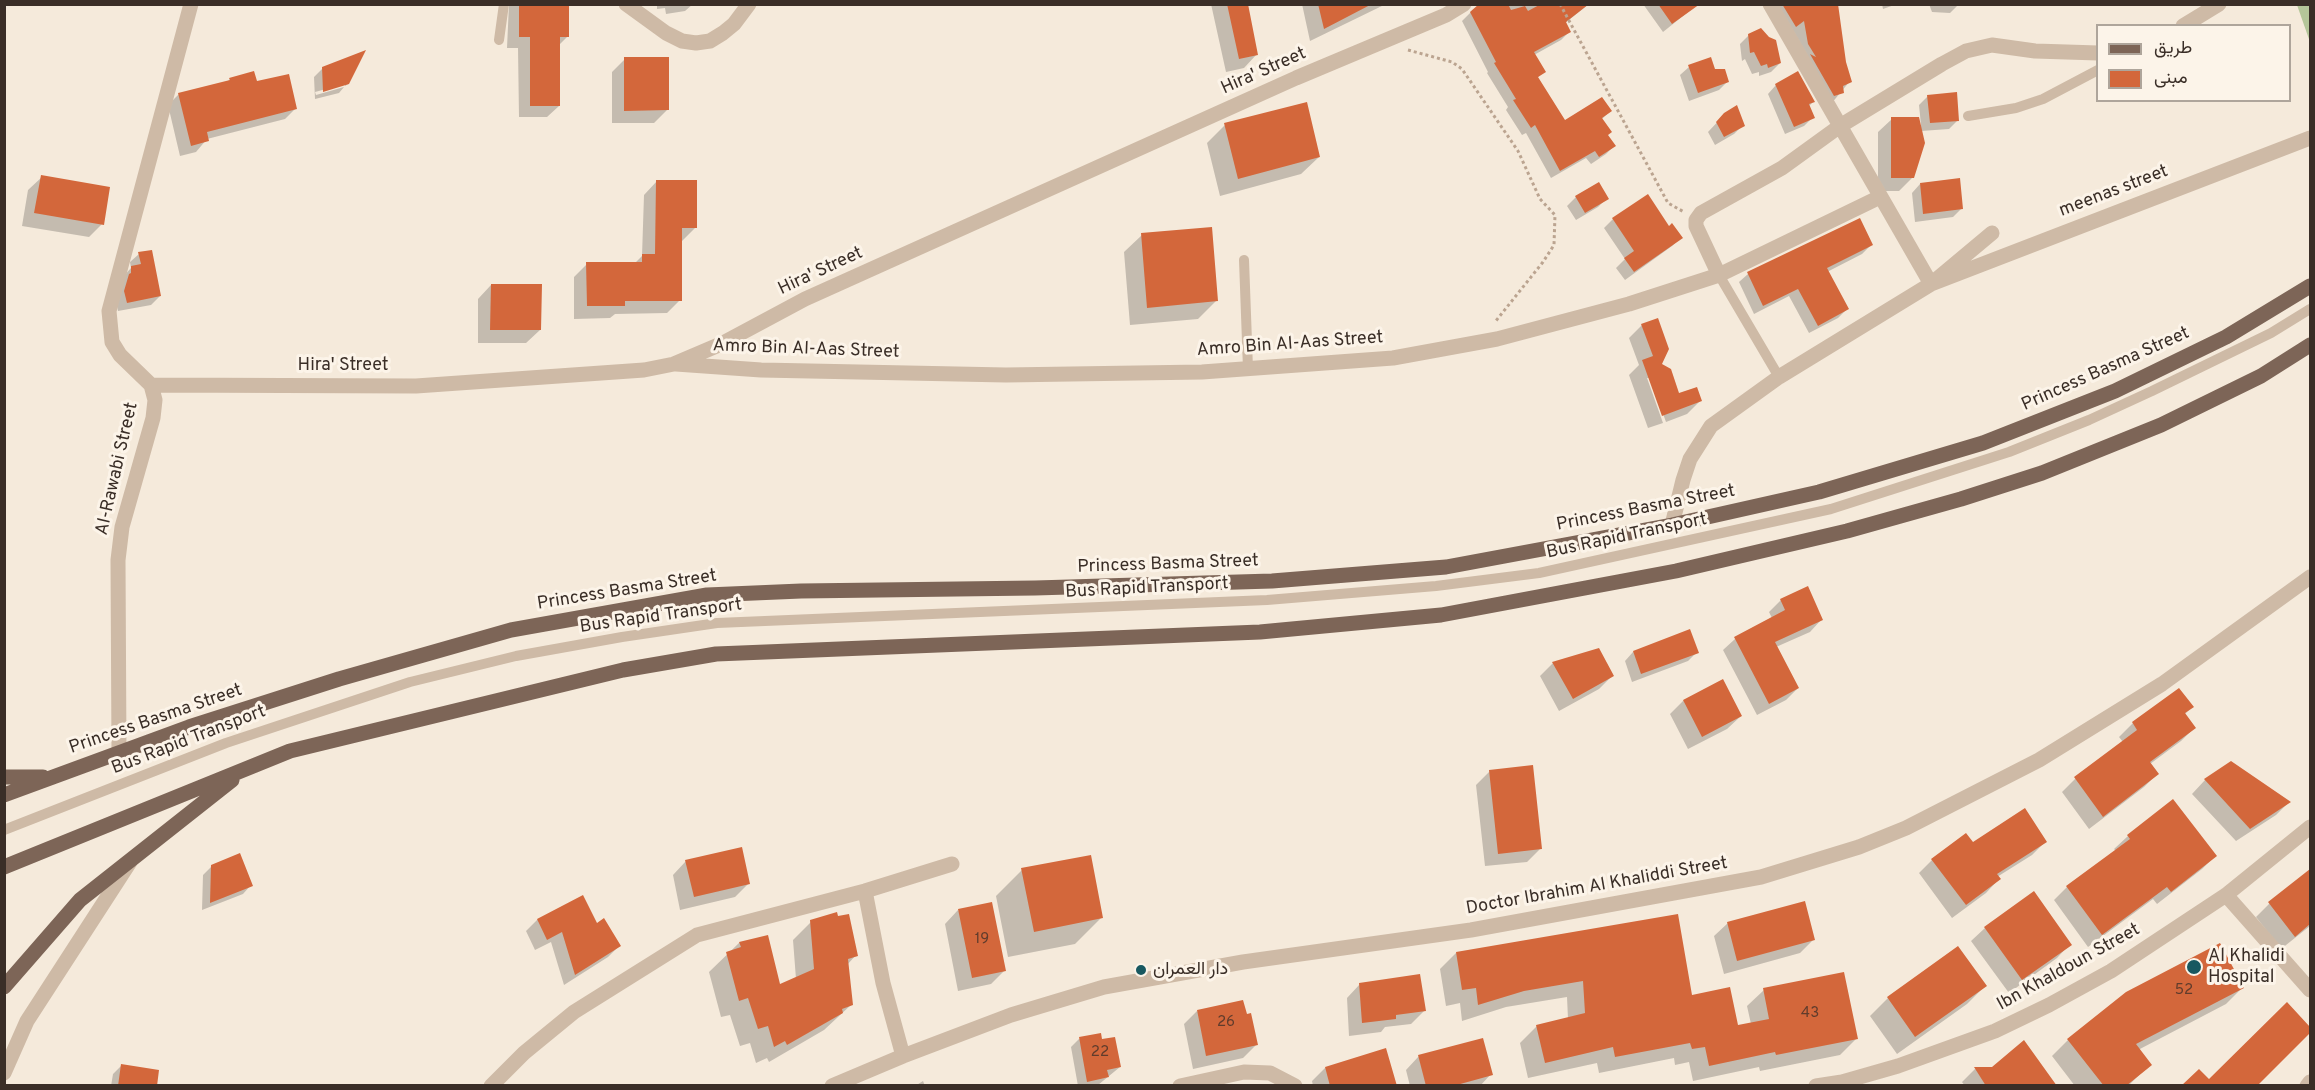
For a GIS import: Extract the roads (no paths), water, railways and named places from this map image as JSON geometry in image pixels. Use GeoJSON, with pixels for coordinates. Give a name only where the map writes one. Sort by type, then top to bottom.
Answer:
{"type":"FeatureCollection","features":[{"type":"Feature","properties":{"kind":"main road","name":"Princess Basma Street"},"geometry":{"type":"LineString","coordinates":[[4,795],[189,727],[339,679],[511,630],[707,596],[801,591],[1035,588],[1272,581],[1446,567],[1672,525],[1819,492],[1983,442],[2115,391],[2226,337],[2310,286]]}},
{"type":"Feature","properties":{"kind":"main road"},"geometry":{"type":"LineString","coordinates":[[4,867],[290,751],[623,670],[716,654],[1260,632],[1441,615],[1676,571],[1847,531],[1961,500],[2042,472],[2171,420],[2261,376],[2310,345]]}},
{"type":"Feature","properties":{"kind":"main road"},"geometry":{"type":"LineString","coordinates":[[4,987],[80,900],[246,770]]}},
{"type":"Feature","properties":{"kind":"main road"},"geometry":{"type":"LineString","coordinates":[[4,777],[52,777]]}},
{"type":"Feature","properties":{"kind":"street","name":"Al-Rawabi Street"},"geometry":{"type":"LineString","coordinates":[[119,753],[118,560],[122,527],[153,418],[155,400],[151,385],[120,355],[112,342],[109,311],[191,4]]}},
{"type":"Feature","properties":{"kind":"street"},"geometry":{"type":"LineString","coordinates":[[626,4],[666,33],[682,41],[696,43],[710,41],[723,33],[734,24],[749,4]]}},
{"type":"Feature","properties":{"kind":"street","name":"Hira' Street"},"geometry":{"type":"LineString","coordinates":[[151,385],[416,386],[644,370],[674,364],[721,344],[816,294],[1296,78],[1446,15],[1464,4]]}},
{"type":"Feature","properties":{"kind":"street"},"geometry":{"type":"LineString","coordinates":[[1770,4],[1931,284]]}},
{"type":"Feature","properties":{"kind":"street"},"geometry":{"type":"LineString","coordinates":[[2186,24],[2219,4]]}},
{"type":"Feature","properties":{"kind":"street"},"geometry":{"type":"LineString","coordinates":[[1719,275],[1696,226],[1701,213],[1782,168],[1840,126],[1942,64],[1978,47],[1992,45],[2035,51],[2096,53]]}},
{"type":"Feature","properties":{"kind":"street","name":"meenas street"},"geometry":{"type":"LineString","coordinates":[[1931,284],[2310,138]]}},
{"type":"Feature","properties":{"kind":"street","name":"Amro Bin Al-Aas Street"},"geometry":{"type":"LineString","coordinates":[[674,364],[761,370],[1006,375],[1190,372],[1393,358],[1479,343],[1629,304],[1719,275],[1880,197]]}},
{"type":"Feature","properties":{"kind":"street"},"geometry":{"type":"LineString","coordinates":[[1672,525],[1690,459],[1711,426],[1779,377],[1931,284],[1992,233]]}},
{"type":"Feature","properties":{"kind":"street","name":"Doctor Ibrahim Al Khaliddi Street"},"geometry":{"type":"LineString","coordinates":[[832,1086],[1011,1015],[1104,987],[1243,962],[1471,930],[1761,877],[1828,858],[1906,828],[2039,760],[2162,684],[2310,577]]}},
{"type":"Feature","properties":{"kind":"street","name":"Ibn Khaldoun Street"},"geometry":{"type":"LineString","coordinates":[[1826,1085],[1909,1063],[1974,1040],[2031,1014],[2111,971],[2226,895],[2310,827]]}},
{"type":"Feature","properties":{"kind":"street"},"geometry":{"type":"LineString","coordinates":[[4,1073],[27,1021],[132,859]]}},
{"type":"Feature","properties":{"kind":"street"},"geometry":{"type":"LineString","coordinates":[[491,1086],[524,1053],[574,1012],[697,935],[864,891],[952,864]]}},
{"type":"Feature","properties":{"kind":"street"},"geometry":{"type":"LineString","coordinates":[[864,891],[883,983],[903,1056]]}},
{"type":"Feature","properties":{"kind":"street"},"geometry":{"type":"LineString","coordinates":[[2226,895],[2310,990]]}},
{"type":"Feature","properties":{"kind":"street"},"geometry":{"type":"LineString","coordinates":[[1180,1086],[1244,1072],[1269,1073],[1295,1086]]}},
{"type":"Feature","properties":{"kind":"street"},"geometry":{"type":"LineString","coordinates":[[2307,1086],[2310,1082]]}},
{"type":"Feature","properties":{"kind":"lane"},"geometry":{"type":"LineString","coordinates":[[499,40],[504,4]]}},
{"type":"Feature","properties":{"kind":"lane"},"geometry":{"type":"LineString","coordinates":[[1968,116],[2016,108],[2043,99],[2096,71]]}},
{"type":"Feature","properties":{"kind":"lane"},"geometry":{"type":"LineString","coordinates":[[1244,260],[1248,369]]}},
{"type":"Feature","properties":{"kind":"lane"},"geometry":{"type":"LineString","coordinates":[[1719,275],[1779,377]]}},
{"type":"Feature","properties":{"kind":"lane","name":"Bus Rapid Transport"},"geometry":{"type":"LineString","coordinates":[[4,830],[226,743],[410,682],[516,656],[622,637],[717,623],[1267,600],[1436,586],[1539,573],[1832,509],[2009,452],[2079,424],[2271,333],[2310,309]]}},
{"type":"Feature","properties":{"kind":"place","name":"Al Khalidi Hospital"},"geometry":{"type":"Point","coordinates":[2194,967]}},
{"type":"Feature","properties":{"kind":"place","name":"دار العمران"},"geometry":{"type":"Point","coordinates":[1141,970]}}]}
